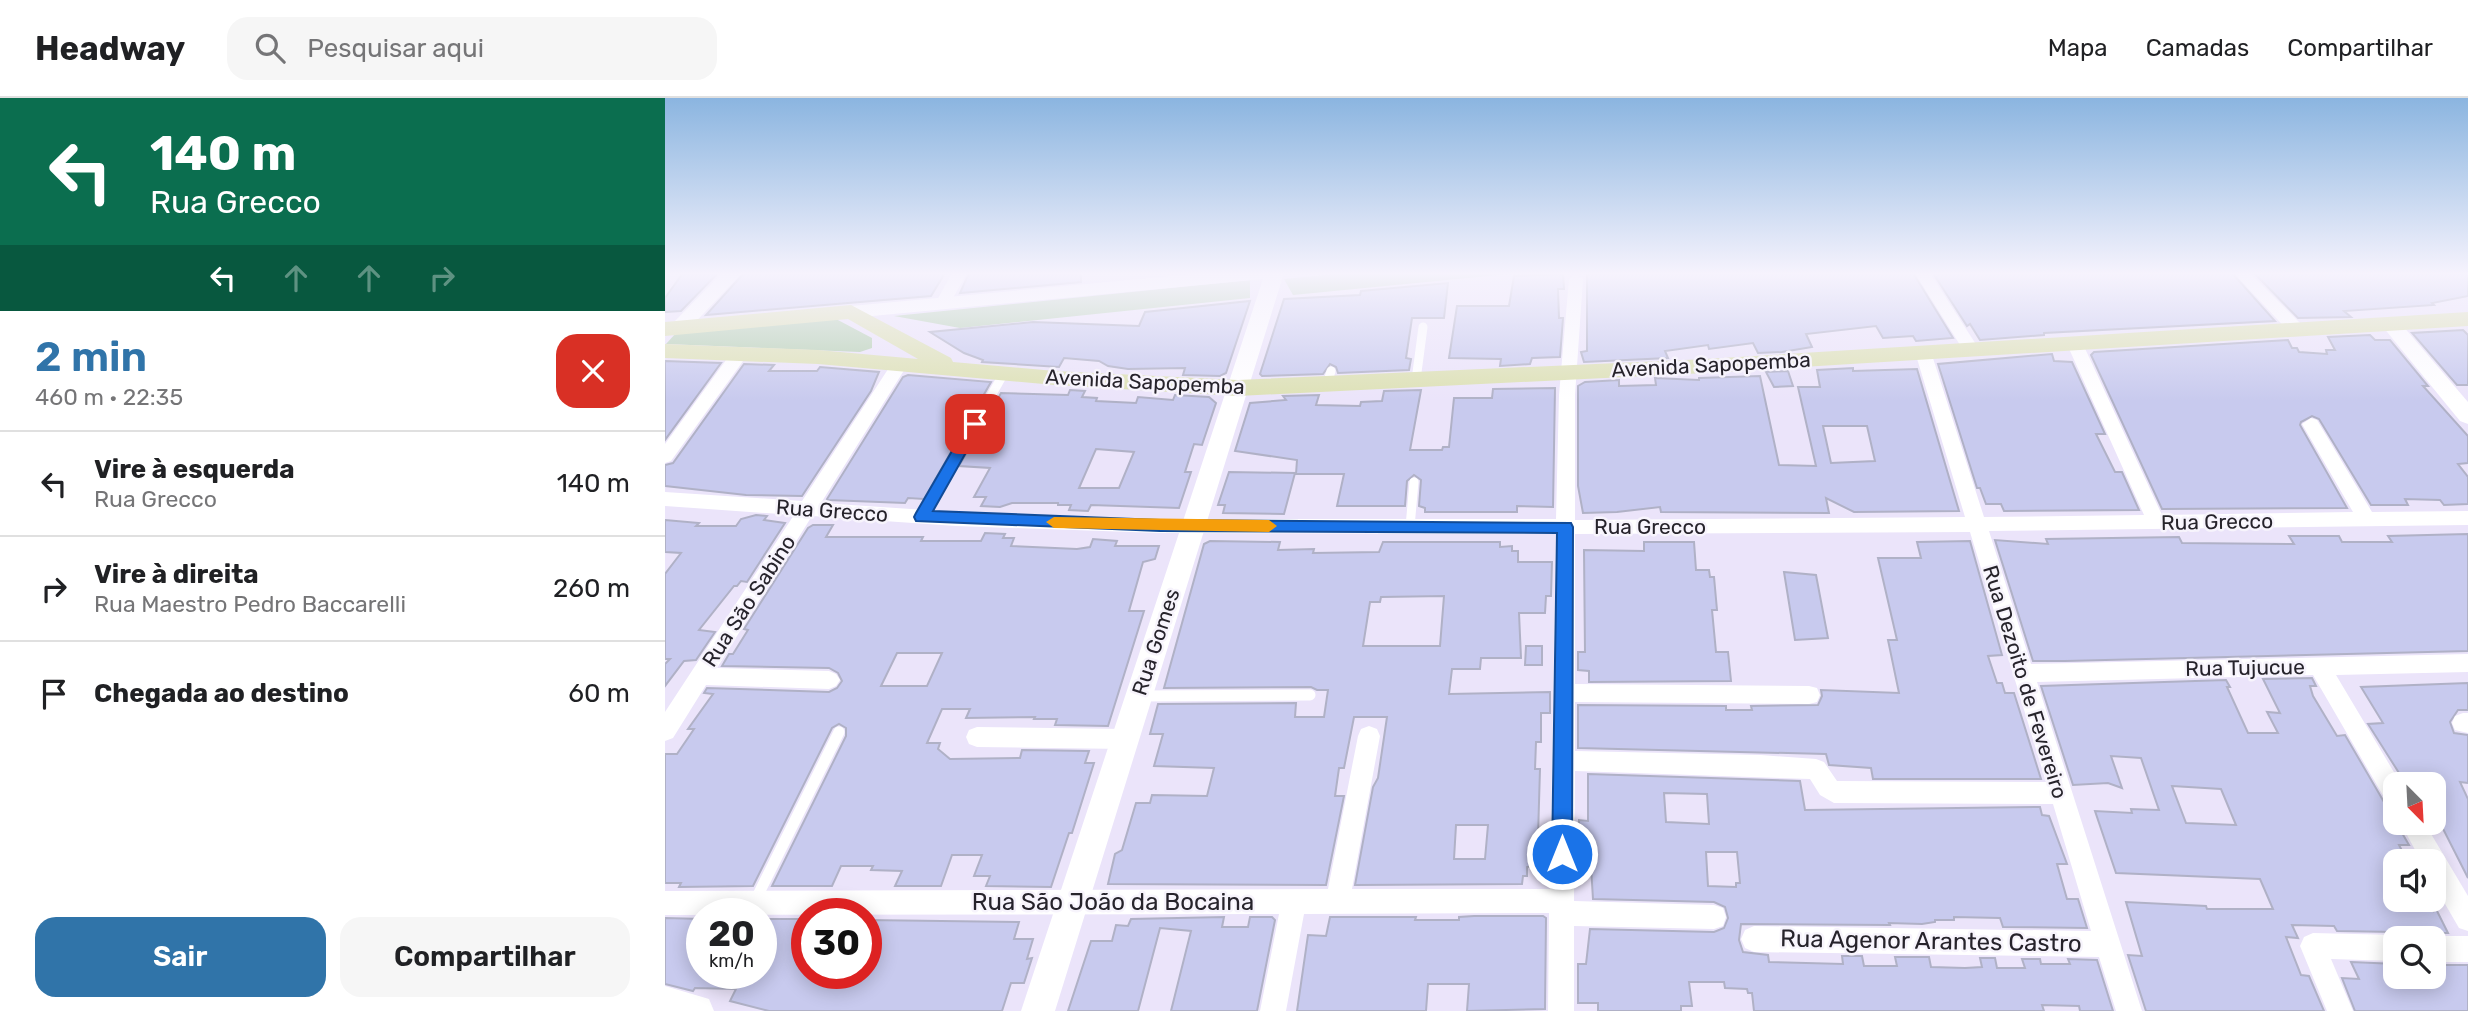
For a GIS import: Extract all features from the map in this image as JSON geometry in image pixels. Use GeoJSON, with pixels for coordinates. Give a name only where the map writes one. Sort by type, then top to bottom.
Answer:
{"type":"FeatureCollection","features":[{"type":"Feature","properties":{"kind":"main road"},"geometry":{"type":"LineString","coordinates":[[672,328],[811,316]]}},
{"type":"Feature","properties":{"kind":"main road","name":"Avenida Sapopemba"},"geometry":{"type":"LineString","coordinates":[[857,316],[954,368]]}},
{"type":"Feature","properties":{"kind":"main road","name":"Avenida Sapopemba"},"geometry":{"type":"LineString","coordinates":[[665,351],[853,360],[1238,388],[1329,378],[1416,380],[1570,373],[2468,319]]}},
{"type":"Feature","properties":{"kind":"main road"},"geometry":{"type":"LineString","coordinates":[[853,360],[879,350],[887,334]]}},
{"type":"Feature","properties":{"kind":"street"},"geometry":{"type":"LineString","coordinates":[[672,328],[686,316]]}},
{"type":"Feature","properties":{"kind":"street","name":"Rua Gomes"},"geometry":{"type":"LineString","coordinates":[[1038,1011],[1261,316]]}},
{"type":"Feature","properties":{"kind":"street"},"geometry":{"type":"LineString","coordinates":[[1561,1011],[1565,527],[1574,316]]}},
{"type":"Feature","properties":{"kind":"street"},"geometry":{"type":"LineString","coordinates":[[1949,316],[1971,349]]}},
{"type":"Feature","properties":{"kind":"street"},"geometry":{"type":"LineString","coordinates":[[2283,316],[2296,329]]}},
{"type":"Feature","properties":{"kind":"street"},"geometry":{"type":"LineString","coordinates":[[2390,323],[2468,416]]}},
{"type":"Feature","properties":{"kind":"street"},"geometry":{"type":"LineString","coordinates":[[2074,342],[2157,522]]}},
{"type":"Feature","properties":{"kind":"street","name":"Rua Dezoito de Fevereiro"},"geometry":{"type":"LineString","coordinates":[[1923,352],[2129,1011]]}},
{"type":"Feature","properties":{"kind":"street"},"geometry":{"type":"LineString","coordinates":[[665,457],[740,353]]}},
{"type":"Feature","properties":{"kind":"street","name":"Rua São Sabino"},"geometry":{"type":"LineString","coordinates":[[665,731],[900,364]]}},
{"type":"Feature","properties":{"kind":"street"},"geometry":{"type":"LineString","coordinates":[[2311,424],[2367,520]]}},
{"type":"Feature","properties":{"kind":"street","name":"Rua Grecco"},"geometry":{"type":"LineString","coordinates":[[665,499],[922,517],[1193,526],[1976,525],[2468,519]]}},
{"type":"Feature","properties":{"kind":"street","name":"Rua Tujucue"},"geometry":{"type":"LineString","coordinates":[[2022,673],[2468,663]]}},
{"type":"Feature","properties":{"kind":"street"},"geometry":{"type":"LineString","coordinates":[[2319,666],[2383,774]]}},
{"type":"Feature","properties":{"kind":"street"},"geometry":{"type":"LineString","coordinates":[[701,676],[829,680]]}},
{"type":"Feature","properties":{"kind":"street"},"geometry":{"type":"LineString","coordinates":[[1563,693],[1809,695]]}},
{"type":"Feature","properties":{"kind":"street"},"geometry":{"type":"LineString","coordinates":[[1338,901],[1369,736]]}},
{"type":"Feature","properties":{"kind":"street"},"geometry":{"type":"LineString","coordinates":[[977,737],[1126,738]]}},
{"type":"Feature","properties":{"kind":"street"},"geometry":{"type":"LineString","coordinates":[[1563,761],[1761,765],[1816,769],[1828,788],[1834,792],[2060,793]]}},
{"type":"Feature","properties":{"kind":"street"},"geometry":{"type":"LineString","coordinates":[[2446,881],[2468,919]]}},
{"type":"Feature","properties":{"kind":"street","name":"Rua São João da Bocaina"},"geometry":{"type":"LineString","coordinates":[[777,904],[1338,901],[1562,907],[1714,917]]}},
{"type":"Feature","properties":{"kind":"street"},"geometry":{"type":"LineString","coordinates":[[1273,1011],[1294,902]]}},
{"type":"Feature","properties":{"kind":"street","name":"Rua São João da Bocaina"},"geometry":{"type":"LineString","coordinates":[[665,903],[686,903]]}},
{"type":"Feature","properties":{"kind":"street","name":"Rua Agenor Arantes Castro"},"geometry":{"type":"LineString","coordinates":[[1754,939],[2107,944]]}},
{"type":"Feature","properties":{"kind":"street"},"geometry":{"type":"LineString","coordinates":[[2340,1011],[2313,946],[2383,947]]}},
{"type":"Feature","properties":{"kind":"street"},"geometry":{"type":"LineString","coordinates":[[2446,949],[2468,950]]}},
{"type":"Feature","properties":{"kind":"street"},"geometry":{"type":"LineString","coordinates":[[665,1003],[697,1011]]}},
{"type":"Feature","properties":{"kind":"lane"},"geometry":{"type":"LineString","coordinates":[[1416,380],[1423,327]]}},
{"type":"Feature","properties":{"kind":"lane"},"geometry":{"type":"LineString","coordinates":[[922,517],[1004,373]]}},
{"type":"Feature","properties":{"kind":"lane"},"geometry":{"type":"LineString","coordinates":[[1411,527],[1414,482]]}},
{"type":"Feature","properties":{"kind":"lane"},"geometry":{"type":"LineString","coordinates":[[1139,696],[1310,695]]}},
{"type":"Feature","properties":{"kind":"lane"},"geometry":{"type":"LineString","coordinates":[[757,898],[839,732]]}},
{"type":"Feature","properties":{"kind":"green space"},"geometry":{"type":"Polygon","coordinates":[[[894,316],[898,316],[1080,316],[960,328],[894,316]]]}},
{"type":"Feature","properties":{"kind":"green space"},"geometry":{"type":"Polygon","coordinates":[[[836,319],[872,338],[872,348],[860,352],[666,344],[676,333],[836,319]]]}},
{"type":"Feature","properties":{"kind":"building"},"geometry":{"type":"Polygon","coordinates":[[[1143,316],[1245,316],[1226,373],[1220,376],[1183,375],[1185,368],[1128,369],[1108,366],[1099,361],[1064,358],[1059,367],[982,362],[983,360],[964,353],[930,332],[1033,322],[1139,326],[1143,316]]]}},
{"type":"Feature","properties":{"kind":"building"},"geometry":{"type":"Polygon","coordinates":[[[1279,316],[1444,316],[1444,318],[1412,318],[1406,358],[1411,359],[1409,370],[1338,373],[1336,367],[1330,364],[1323,374],[1260,374],[1279,316]]]}},
{"type":"Feature","properties":{"kind":"building"},"geometry":{"type":"Polygon","coordinates":[[[1456,316],[1559,316],[1563,318],[1560,357],[1532,358],[1530,364],[1500,366],[1501,359],[1449,358],[1456,316]]]}},
{"type":"Feature","properties":{"kind":"building"},"geometry":{"type":"Polygon","coordinates":[[[1587,316],[1939,316],[1953,338],[1916,341],[1913,336],[1883,338],[1876,326],[1806,334],[1812,347],[1782,352],[1758,353],[1753,343],[1709,349],[1708,345],[1665,351],[1668,358],[1584,362],[1581,352],[1587,351],[1587,316]]]}},
{"type":"Feature","properties":{"kind":"building"},"geometry":{"type":"Polygon","coordinates":[[[1960,316],[2270,316],[2275,321],[2044,333],[1980,340],[1970,324],[1967,326],[1960,316]]]}},
{"type":"Feature","properties":{"kind":"building"},"geometry":{"type":"Polygon","coordinates":[[[2296,316],[2351,317],[2298,318],[2296,316]]]}},
{"type":"Feature","properties":{"kind":"building"},"geometry":{"type":"Polygon","coordinates":[[[2463,330],[2468,335],[2468,385],[2457,385],[2412,333],[2463,330]]]}},
{"type":"Feature","properties":{"kind":"building"},"geometry":{"type":"Polygon","coordinates":[[[2370,335],[2375,340],[2390,340],[2428,386],[2423,386],[2468,436],[2468,463],[2458,464],[2468,477],[2468,504],[2444,505],[2440,500],[2405,499],[2408,505],[2371,505],[2319,419],[2312,416],[2300,425],[2347,508],[2162,509],[2091,355],[2094,352],[2288,340],[2292,348],[2297,348],[2299,352],[2327,354],[2326,350],[2335,350],[2328,337],[2370,335]]]}},
{"type":"Feature","properties":{"kind":"building"},"geometry":{"type":"Polygon","coordinates":[[[2052,354],[2054,361],[2072,362],[2105,434],[2096,434],[2115,472],[2122,472],[2139,510],[2004,511],[2001,504],[1986,504],[1980,488],[1977,488],[1938,364],[2052,354]]]}},
{"type":"Feature","properties":{"kind":"building"},"geometry":{"type":"Polygon","coordinates":[[[665,361],[721,363],[665,440],[665,361]]]}},
{"type":"Feature","properties":{"kind":"building"},"geometry":{"type":"Polygon","coordinates":[[[744,364],[774,365],[769,371],[817,371],[820,367],[879,372],[871,391],[802,496],[746,495],[665,486],[665,465],[673,463],[744,364]]]}},
{"type":"Feature","properties":{"kind":"building"},"geometry":{"type":"Polygon","coordinates":[[[1917,369],[1959,511],[1854,512],[1826,498],[1829,513],[1661,512],[1660,507],[1583,513],[1578,486],[1578,386],[1585,382],[1619,380],[1619,386],[1656,385],[1655,378],[1699,380],[1760,376],[1779,465],[1816,466],[1798,387],[1820,387],[1817,370],[1917,369]],[[1823,426],[1831,463],[1875,461],[1867,426],[1823,426]]]}},
{"type":"Feature","properties":{"kind":"building"},"geometry":{"type":"Polygon","coordinates":[[[1788,371],[1793,386],[1774,387],[1766,372],[1788,371]]]}},
{"type":"Feature","properties":{"kind":"building"},"geometry":{"type":"Polygon","coordinates":[[[908,375],[991,382],[924,499],[908,498],[905,503],[828,500],[903,377],[908,375]]]}},
{"type":"Feature","properties":{"kind":"building"},"geometry":{"type":"Polygon","coordinates":[[[1555,388],[1553,507],[1517,506],[1517,512],[1425,512],[1425,508],[1419,506],[1421,480],[1414,475],[1407,481],[1405,506],[1337,506],[1344,474],[1296,474],[1297,460],[1235,451],[1250,403],[1286,400],[1283,396],[1319,395],[1316,405],[1360,406],[1361,402],[1382,401],[1384,391],[1421,390],[1410,450],[1442,450],[1443,447],[1449,447],[1454,398],[1492,398],[1493,389],[1555,388]]]}},
{"type":"Feature","properties":{"kind":"building"},"geometry":{"type":"Polygon","coordinates":[[[1070,390],[1085,391],[1082,397],[1097,398],[1096,401],[1136,403],[1138,397],[1173,400],[1175,395],[1209,397],[1216,403],[1202,445],[1194,444],[1185,472],[1191,472],[1179,508],[1091,505],[1088,511],[1069,510],[1071,505],[1058,503],[981,506],[986,497],[974,497],[990,468],[959,466],[1001,393],[1068,395],[1070,390]],[[1096,449],[1079,488],[1119,488],[1134,452],[1096,449]]]}},
{"type":"Feature","properties":{"kind":"building"},"geometry":{"type":"Polygon","coordinates":[[[1229,472],[1295,473],[1284,514],[1223,513],[1225,505],[1218,505],[1229,472]]]}},
{"type":"Feature","properties":{"kind":"building"},"geometry":{"type":"Polygon","coordinates":[[[756,515],[767,516],[764,520],[785,523],[747,582],[741,581],[734,586],[699,630],[715,632],[696,660],[684,661],[665,686],[665,664],[670,659],[665,659],[665,574],[681,553],[665,552],[665,520],[699,523],[696,526],[736,526],[741,519],[756,515]]]}},
{"type":"Feature","properties":{"kind":"building"},"geometry":{"type":"Polygon","coordinates":[[[813,525],[833,525],[826,537],[923,537],[921,541],[981,541],[985,533],[1005,534],[1003,538],[1014,538],[1011,546],[1077,549],[1090,547],[1093,539],[1117,541],[1115,546],[1159,546],[1155,559],[1143,562],[1129,611],[1144,611],[1108,726],[1055,725],[1057,719],[1034,719],[1035,717],[966,718],[970,709],[942,709],[927,743],[940,743],[938,749],[950,759],[1020,758],[1022,750],[1089,751],[1085,763],[1094,763],[1072,833],[1069,833],[1051,887],[986,886],[990,876],[974,876],[982,855],[952,855],[941,886],[895,886],[902,871],[871,870],[873,866],[841,866],[832,886],[772,886],[846,736],[846,728],[839,724],[832,728],[753,886],[679,887],[681,883],[665,883],[665,754],[677,754],[694,729],[688,729],[713,694],[704,693],[707,688],[829,692],[837,688],[842,681],[838,673],[829,668],[722,666],[748,630],[744,629],[808,528],[813,525]],[[897,653],[881,686],[927,686],[942,653],[897,653]]]}},
{"type":"Feature","properties":{"kind":"building"},"geometry":{"type":"Polygon","coordinates":[[[2468,534],[2468,651],[2065,661],[2033,661],[1995,540],[2048,544],[2046,539],[2179,537],[2182,543],[2294,544],[2289,536],[2339,536],[2342,542],[2392,542],[2388,536],[2468,534]]]}},
{"type":"Feature","properties":{"kind":"building"},"geometry":{"type":"Polygon","coordinates":[[[1210,541],[1280,542],[1278,550],[1314,549],[1313,553],[1379,552],[1383,542],[1500,542],[1500,547],[1512,546],[1512,551],[1518,551],[1518,562],[1552,562],[1551,596],[1546,596],[1545,613],[1519,613],[1521,658],[1481,658],[1480,669],[1452,669],[1449,694],[1550,692],[1550,713],[1541,713],[1541,742],[1536,742],[1535,769],[1540,769],[1538,836],[1548,836],[1547,859],[1535,859],[1534,866],[1527,867],[1527,876],[1523,876],[1522,884],[1355,885],[1373,787],[1378,778],[1387,717],[1354,717],[1344,768],[1339,768],[1335,796],[1344,796],[1326,885],[1108,884],[1115,854],[1122,850],[1136,803],[1150,803],[1152,795],[1207,796],[1214,768],[1154,766],[1163,734],[1150,734],[1158,704],[1296,703],[1295,717],[1324,717],[1328,690],[1311,687],[1164,688],[1204,544],[1210,541]],[[1444,596],[1381,597],[1380,602],[1370,602],[1363,646],[1440,646],[1444,596]],[[1456,825],[1454,859],[1485,859],[1488,825],[1456,825]]]}},
{"type":"Feature","properties":{"kind":"building"},"geometry":{"type":"Polygon","coordinates":[[[1970,541],[2002,655],[1988,656],[1997,683],[2002,683],[2005,693],[2014,693],[2041,779],[1873,779],[1871,768],[1829,765],[1826,754],[1578,748],[1578,705],[1726,706],[1726,710],[1752,710],[1751,706],[1818,705],[1822,696],[1821,690],[1899,693],[1888,640],[1897,640],[1878,558],[1921,558],[1917,542],[1970,541]]]}},
{"type":"Feature","properties":{"kind":"building"},"geometry":{"type":"Polygon","coordinates":[[[1644,542],[1694,542],[1696,570],[1709,570],[1710,577],[1714,577],[1717,610],[1712,610],[1716,652],[1728,652],[1731,681],[1589,682],[1589,671],[1578,670],[1578,652],[1585,652],[1584,550],[1644,551],[1644,542]]]}},
{"type":"Feature","properties":{"kind":"building"},"geometry":{"type":"Polygon","coordinates":[[[1784,572],[1816,575],[1828,638],[1795,640],[1784,572]]]}},
{"type":"Feature","properties":{"kind":"building"},"geometry":{"type":"Polygon","coordinates":[[[1526,646],[1542,646],[1542,665],[1525,665],[1526,646]]]}},
{"type":"Feature","properties":{"kind":"building"},"geometry":{"type":"Polygon","coordinates":[[[2312,678],[2316,686],[2310,686],[2313,696],[2337,736],[2345,735],[2383,800],[2383,835],[2403,835],[2409,845],[2399,845],[2401,849],[2383,849],[2383,912],[2438,912],[2444,926],[2383,926],[2383,932],[2337,931],[2334,926],[2292,925],[2298,938],[2286,937],[2301,975],[2309,976],[2324,1011],[2146,1011],[2128,955],[2142,956],[2126,902],[2206,906],[2207,909],[2273,909],[2260,879],[2116,873],[2095,811],[2132,813],[2131,809],[2159,810],[2141,758],[2111,756],[2122,788],[2108,783],[2073,785],[2041,686],[2226,680],[2248,733],[2278,733],[2267,712],[2280,713],[2263,679],[2312,678]],[[2172,786],[2186,823],[2236,825],[2221,789],[2172,786]]]}},
{"type":"Feature","properties":{"kind":"building"},"geometry":{"type":"Polygon","coordinates":[[[2468,683],[2468,710],[2458,710],[2450,722],[2454,733],[2468,735],[2468,783],[2460,782],[2468,799],[2468,878],[2446,835],[2447,772],[2398,772],[2368,724],[2383,723],[2361,687],[2468,683]]]}},
{"type":"Feature","properties":{"kind":"building"},"geometry":{"type":"Polygon","coordinates":[[[1588,774],[1800,781],[1805,810],[2040,807],[2042,815],[2049,816],[2067,864],[2057,864],[2067,899],[2078,899],[2087,928],[2003,927],[2000,918],[1954,917],[1954,920],[1935,920],[1922,924],[1741,924],[1739,940],[1743,952],[1768,955],[1769,962],[1843,964],[1842,956],[1862,956],[1864,966],[1897,966],[1895,957],[1929,957],[1931,967],[1965,968],[1982,967],[1980,958],[1995,958],[1997,968],[2025,968],[2022,959],[2040,959],[2041,964],[2070,964],[2068,959],[2097,960],[2113,1011],[2080,1011],[2079,1006],[2042,1005],[2044,1011],[1754,1011],[1752,993],[1748,993],[1747,989],[1725,988],[1724,982],[1689,982],[1692,1006],[1681,1006],[1681,1011],[1598,1011],[1598,1003],[1578,1003],[1578,964],[1586,964],[1590,929],[1714,932],[1724,928],[1728,918],[1725,907],[1714,902],[1593,899],[1590,850],[1579,849],[1579,820],[1588,821],[1588,774]],[[1664,793],[1666,822],[1709,824],[1707,794],[1664,793]],[[1706,852],[1708,886],[1736,887],[1736,883],[1740,883],[1737,852],[1706,852]]]}},
{"type":"Feature","properties":{"kind":"building"},"geometry":{"type":"Polygon","coordinates":[[[1224,917],[1222,927],[1248,927],[1250,917],[1272,917],[1275,920],[1257,1011],[1171,1011],[1191,931],[1160,928],[1138,1011],[1068,1011],[1091,941],[1112,941],[1116,925],[1128,926],[1131,919],[1224,917]]]}},
{"type":"Feature","properties":{"kind":"building"},"geometry":{"type":"Polygon","coordinates":[[[1330,917],[1459,920],[1459,917],[1546,918],[1545,1009],[1467,1011],[1469,984],[1428,984],[1426,1011],[1297,1011],[1308,935],[1326,936],[1330,917]]]}},
{"type":"Feature","properties":{"kind":"building"},"geometry":{"type":"Polygon","coordinates":[[[665,918],[686,919],[686,989],[694,989],[693,991],[665,984],[665,918]]]}},
{"type":"Feature","properties":{"kind":"building"},"geometry":{"type":"Polygon","coordinates":[[[777,919],[791,919],[791,989],[882,989],[882,920],[1019,922],[1014,939],[1033,939],[1027,959],[1032,958],[1024,983],[1011,983],[1002,1011],[769,1011],[730,1001],[736,989],[777,989],[777,919]]]}},
{"type":"Feature","properties":{"kind":"building"},"geometry":{"type":"Polygon","coordinates":[[[2351,962],[2383,963],[2383,989],[2446,989],[2446,965],[2468,965],[2468,1011],[2355,1011],[2342,978],[2359,979],[2351,962]]]}},
{"type":"Feature","properties":{"kind":"slow traffic"},"geometry":{"type":"LineString","coordinates":[[1054,522],[1269,526]]}},
{"type":"Feature","properties":{"kind":"route"},"geometry":{"type":"LineString","coordinates":[[975,424],[922,517],[1160,526],[1565,527],[1562,854]]}}]}
